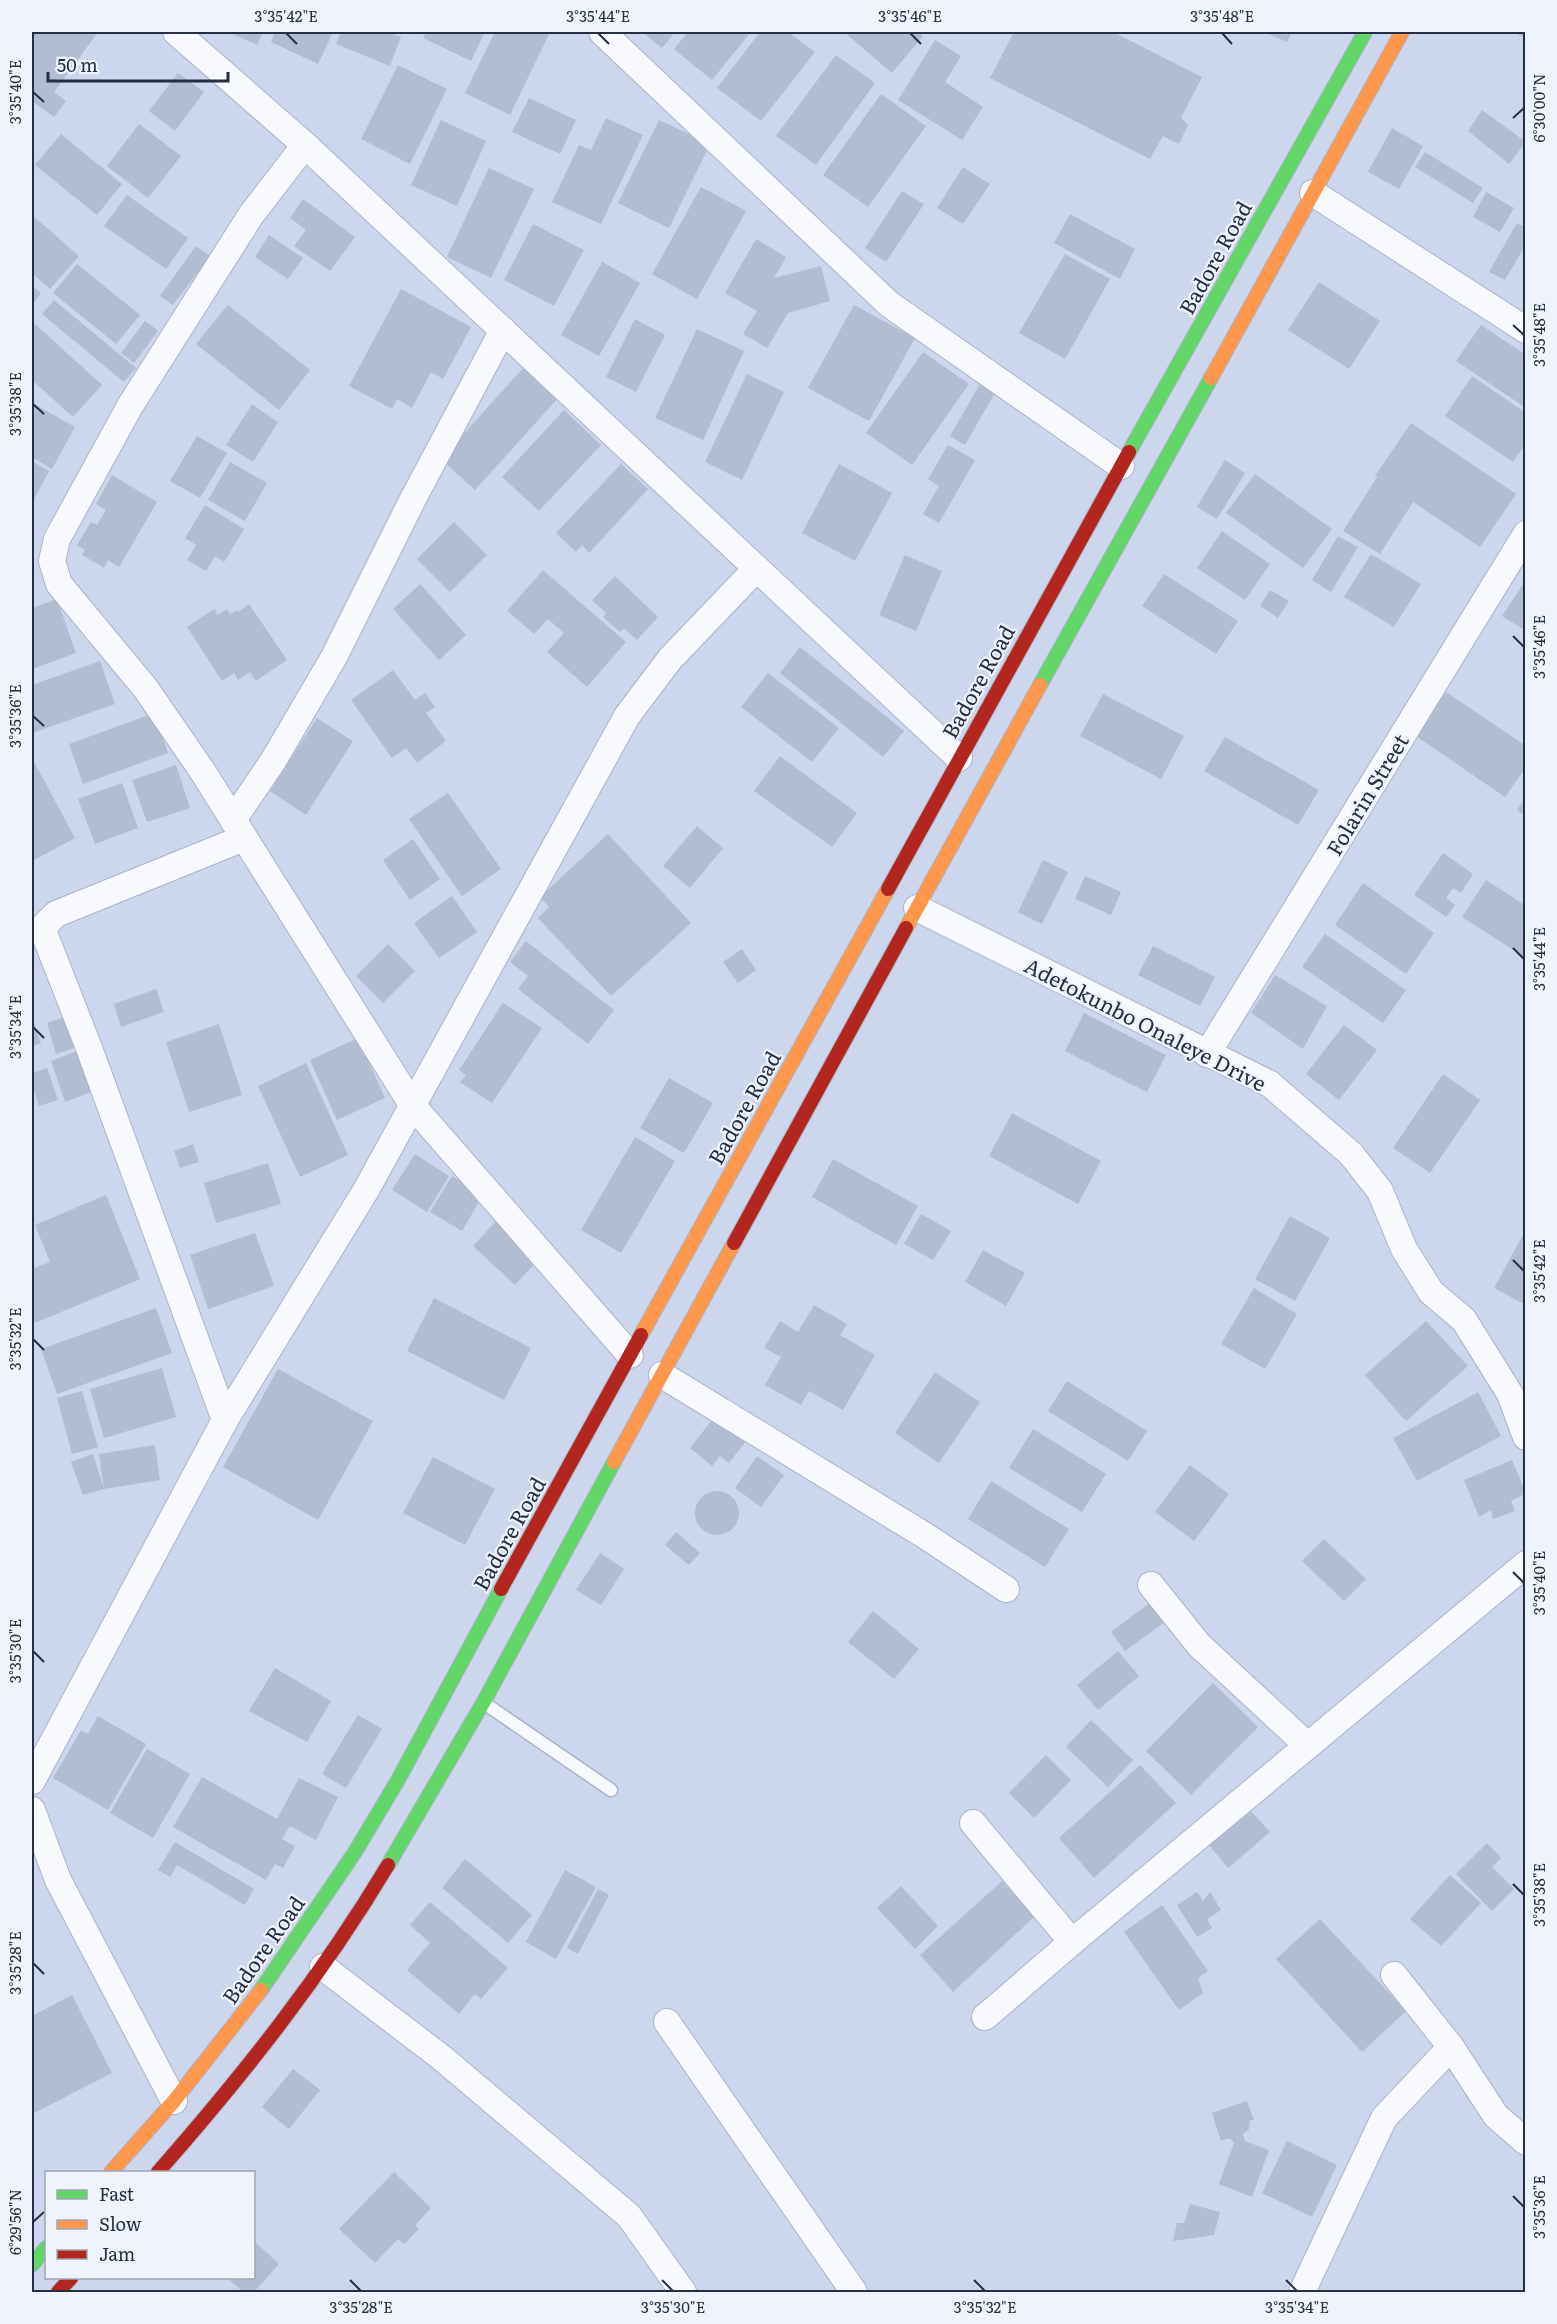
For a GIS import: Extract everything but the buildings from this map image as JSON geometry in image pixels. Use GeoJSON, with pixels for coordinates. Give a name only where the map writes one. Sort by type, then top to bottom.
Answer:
{"type":"FeatureCollection","features":[{"type":"Feature","properties":{"kind":"main road","name":"Badore Road"},"geometry":{"type":"LineString","coordinates":[[112,2171],[174,2101],[264,1987],[355,1852],[398,1780],[541,1528],[630,1355],[959,758],[1365,32]]}},
{"type":"Feature","properties":{"kind":"main road"},"geometry":{"type":"LineString","coordinates":[[159,2171],[250,2064],[323,1967],[383,1874],[483,1702],[564,1543],[662,1375],[917,908],[1402,32]]}},
{"type":"Feature","properties":{"kind":"main road"},"geometry":{"type":"LineString","coordinates":[[32,2265],[45,2249]]}},
{"type":"Feature","properties":{"kind":"main road"},"geometry":{"type":"LineString","coordinates":[[58,2292],[69,2279]]}},
{"type":"Feature","properties":{"kind":"street"},"geometry":{"type":"LineString","coordinates":[[176,32],[305,145],[959,758]]}},
{"type":"Feature","properties":{"kind":"street"},"geometry":{"type":"LineString","coordinates":[[602,32],[889,304],[1121,466]]}},
{"type":"Feature","properties":{"kind":"street"},"geometry":{"type":"LineString","coordinates":[[305,145],[251,215],[130,406],[57,540],[52,561],[59,584],[146,688],[203,772],[413,1106],[630,1355]]}},
{"type":"Feature","properties":{"kind":"street"},"geometry":{"type":"LineString","coordinates":[[1313,193],[1526,330]]}},
{"type":"Feature","properties":{"kind":"street"},"geometry":{"type":"LineString","coordinates":[[225,1420],[89,1048],[42,928],[56,914],[239,829],[273,761],[334,657],[414,497],[503,330]]}},
{"type":"Feature","properties":{"kind":"street","name":"Folarin Street"},"geometry":{"type":"LineString","coordinates":[[1207,1054],[1526,534]]}},
{"type":"Feature","properties":{"kind":"street"},"geometry":{"type":"LineString","coordinates":[[32,1781],[225,1420],[366,1190],[627,716],[670,659],[756,569]]}},
{"type":"Feature","properties":{"kind":"street","name":"Adetokunbo Onaleye Drive"},"geometry":{"type":"LineString","coordinates":[[917,908],[1270,1084],[1351,1154],[1380,1191],[1404,1249],[1431,1292],[1464,1320],[1510,1394],[1526,1437]]}},
{"type":"Feature","properties":{"kind":"street"},"geometry":{"type":"LineString","coordinates":[[662,1375],[924,1535],[1006,1588]]}},
{"type":"Feature","properties":{"kind":"street"},"geometry":{"type":"LineString","coordinates":[[985,2017],[1307,1745],[1526,1564]]}},
{"type":"Feature","properties":{"kind":"street"},"geometry":{"type":"LineString","coordinates":[[1151,1585],[1199,1645],[1307,1745]]}},
{"type":"Feature","properties":{"kind":"street"},"geometry":{"type":"LineString","coordinates":[[32,1810],[58,1880],[174,2101]]}},
{"type":"Feature","properties":{"kind":"street"},"geometry":{"type":"LineString","coordinates":[[974,1823],[1072,1942]]}},
{"type":"Feature","properties":{"kind":"street"},"geometry":{"type":"LineString","coordinates":[[323,1967],[442,2058],[628,2216],[683,2292]]}},
{"type":"Feature","properties":{"kind":"street"},"geometry":{"type":"LineString","coordinates":[[1394,1975],[1451,2047],[1496,2116],[1526,2142]]}},
{"type":"Feature","properties":{"kind":"street"},"geometry":{"type":"LineString","coordinates":[[667,2022],[854,2292]]}},
{"type":"Feature","properties":{"kind":"street"},"geometry":{"type":"LineString","coordinates":[[1302,2292],[1384,2118],[1451,2047]]}},
{"type":"Feature","properties":{"kind":"lane"},"geometry":{"type":"LineString","coordinates":[[483,1702],[611,1790]]}},
{"type":"Feature","properties":{"kind":"traffic: fast"},"geometry":{"type":"LineString","coordinates":[[1129,452],[1365,32]]}},
{"type":"Feature","properties":{"kind":"traffic: fast"},"geometry":{"type":"LineString","coordinates":[[1040,685],[1211,378]]}},
{"type":"Feature","properties":{"kind":"traffic: fast"},"geometry":{"type":"LineString","coordinates":[[388,1865],[483,1703],[614,1462]]}},
{"type":"Feature","properties":{"kind":"traffic: fast"},"geometry":{"type":"LineString","coordinates":[[261,1990],[355,1852],[398,1780],[501,1589]]}},
{"type":"Feature","properties":{"kind":"traffic: fast"},"geometry":{"type":"LineString","coordinates":[[32,2265],[45,2249]]}},
{"type":"Feature","properties":{"kind":"traffic: slow"},"geometry":{"type":"LineString","coordinates":[[1211,378],[1402,32]]}},
{"type":"Feature","properties":{"kind":"traffic: slow"},"geometry":{"type":"LineString","coordinates":[[906,928],[1040,685]]}},
{"type":"Feature","properties":{"kind":"traffic: slow"},"geometry":{"type":"LineString","coordinates":[[641,1335],[888,889]]}},
{"type":"Feature","properties":{"kind":"traffic: slow"},"geometry":{"type":"LineString","coordinates":[[614,1462],[734,1243]]}},
{"type":"Feature","properties":{"kind":"traffic: slow"},"geometry":{"type":"LineString","coordinates":[[112,2171],[174,2101],[261,1990]]}},
{"type":"Feature","properties":{"kind":"traffic: jam"},"geometry":{"type":"LineString","coordinates":[[888,889],[1129,452]]}},
{"type":"Feature","properties":{"kind":"traffic: jam"},"geometry":{"type":"LineString","coordinates":[[734,1243],[906,928]]}},
{"type":"Feature","properties":{"kind":"traffic: jam"},"geometry":{"type":"LineString","coordinates":[[501,1589],[641,1335]]}},
{"type":"Feature","properties":{"kind":"traffic: jam"},"geometry":{"type":"LineString","coordinates":[[159,2171],[280,2024],[336,1946],[388,1865]]}},
{"type":"Feature","properties":{"kind":"traffic: jam"},"geometry":{"type":"LineString","coordinates":[[58,2292],[70,2279]]}}]}
